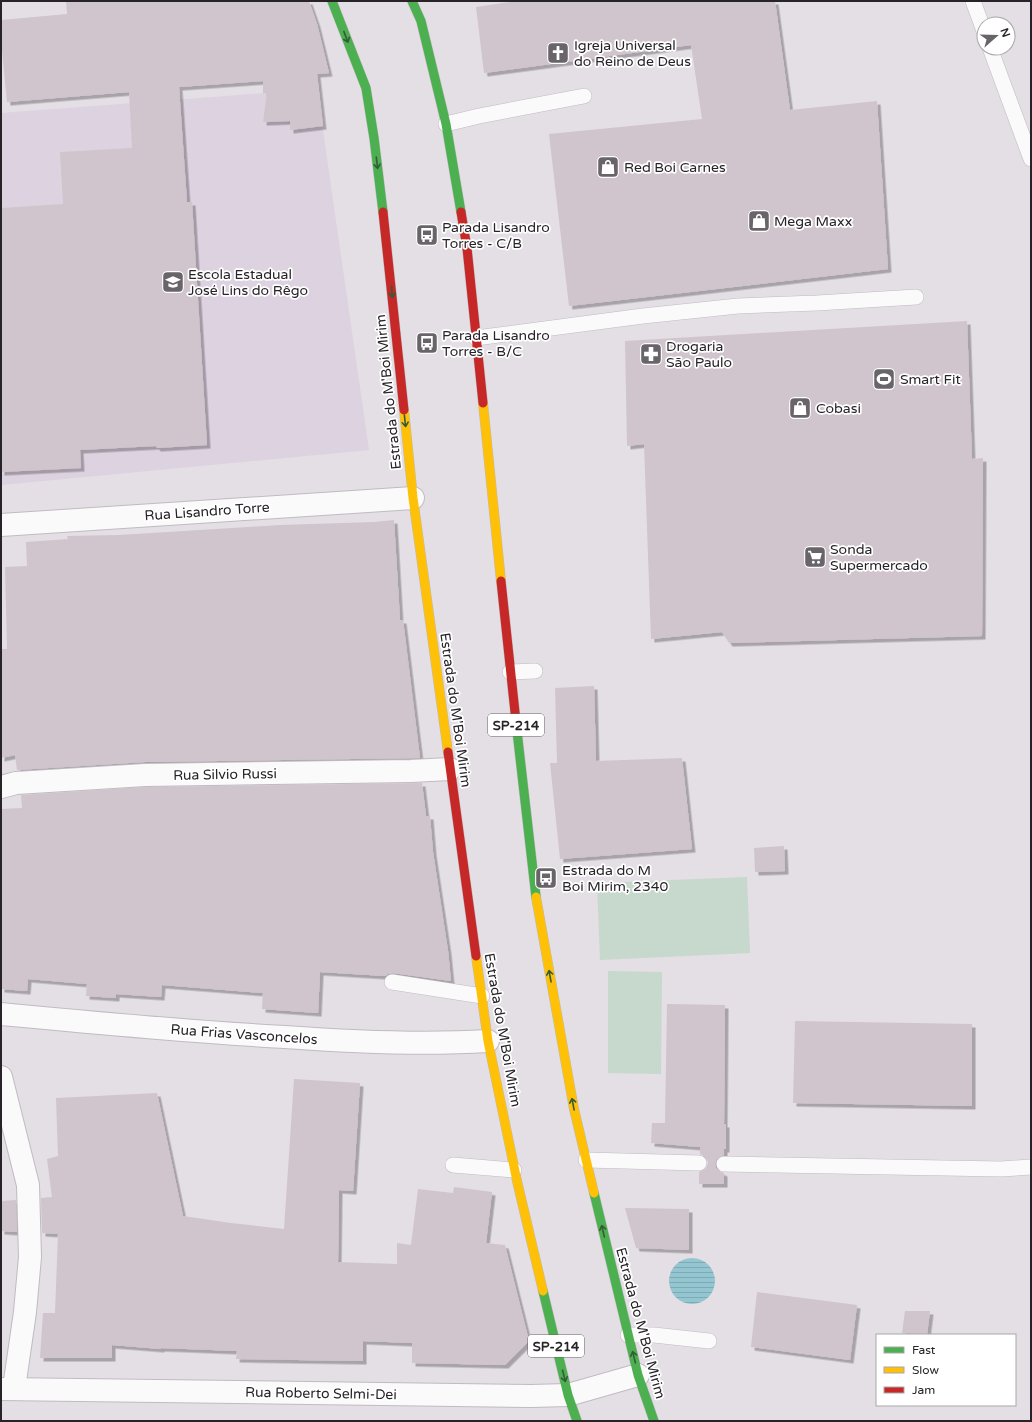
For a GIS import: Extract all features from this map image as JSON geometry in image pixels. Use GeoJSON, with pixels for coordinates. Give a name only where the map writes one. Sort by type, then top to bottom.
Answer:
{"type":"FeatureCollection","features":[{"type":"Feature","properties":{"kind":"main road","name":"Estrada do M'Boi Mirim"},"geometry":{"type":"LineString","coordinates":[[332,1],[366,88],[389,259],[413,498],[488,1041],[514,1170],[568,1395],[577,1421]]}},
{"type":"Feature","properties":{"kind":"main road","name":"Estrada do M'Boi Mirim"},"geometry":{"type":"LineString","coordinates":[[412,1],[422,11],[446,124],[467,248],[510,672],[536,901],[574,1109],[638,1375],[654,1421]]}},
{"type":"Feature","properties":{"kind":"street","name":"Rua Lisandro Torre"},"geometry":{"type":"LineString","coordinates":[[1,525],[413,498]]}},
{"type":"Feature","properties":{"kind":"street","name":"Rua Silvio Russi"},"geometry":{"type":"LineString","coordinates":[[1,787],[16,783],[145,775],[411,772],[450,770]]}},
{"type":"Feature","properties":{"kind":"street","name":"Rua Frias Vasconcelos"},"geometry":{"type":"LineString","coordinates":[[1,1014],[193,1032],[347,1041],[451,1043],[488,1041]]}},
{"type":"Feature","properties":{"kind":"street"},"geometry":{"type":"LineString","coordinates":[[1,1077],[28,1185],[30,1257],[25,1312],[7,1388]]}},
{"type":"Feature","properties":{"kind":"street","name":"Rua Roberto Selmi-Dei"},"geometry":{"type":"LineString","coordinates":[[7,1388],[531,1396],[568,1395],[638,1375]]}},
{"type":"Feature","properties":{"kind":"lane"},"geometry":{"type":"LineString","coordinates":[[973,1],[978,16]]}},
{"type":"Feature","properties":{"kind":"lane"},"geometry":{"type":"LineString","coordinates":[[993,56],[1031,159]]}},
{"type":"Feature","properties":{"kind":"lane"},"geometry":{"type":"LineString","coordinates":[[446,124],[479,116],[584,96]]}},
{"type":"Feature","properties":{"kind":"lane"},"geometry":{"type":"LineString","coordinates":[[476,338],[643,316],[738,306],[916,297]]}},
{"type":"Feature","properties":{"kind":"lane"},"geometry":{"type":"LineString","coordinates":[[510,672],[535,672]]}},
{"type":"Feature","properties":{"kind":"lane"},"geometry":{"type":"LineString","coordinates":[[392,982],[482,996]]}},
{"type":"Feature","properties":{"kind":"lane"},"geometry":{"type":"LineString","coordinates":[[586,1160],[700,1163]]}},
{"type":"Feature","properties":{"kind":"lane"},"geometry":{"type":"LineString","coordinates":[[724,1164],[1001,1169],[1031,1167]]}},
{"type":"Feature","properties":{"kind":"lane"},"geometry":{"type":"LineString","coordinates":[[453,1165],[514,1170]]}},
{"type":"Feature","properties":{"kind":"lane"},"geometry":{"type":"LineString","coordinates":[[628,1335],[654,1335],[709,1341]]}},
{"type":"Feature","properties":{"kind":"shaded area","name":"Escola Estadual José Lins do Rêgo"},"geometry":{"type":"Polygon","coordinates":[[[317,89],[369,450],[1,485],[1,113],[317,89]]]}},
{"type":"Feature","properties":{"kind":"green space"},"geometry":{"type":"Polygon","coordinates":[[[747,877],[750,953],[600,960],[597,883],[747,877]]]}},
{"type":"Feature","properties":{"kind":"green space"},"geometry":{"type":"Polygon","coordinates":[[[608,971],[662,972],[661,1074],[608,1073],[608,971]]]}},
{"type":"Feature","properties":{"kind":"water"},"geometry":{"type":"Polygon","coordinates":[[[687,1258],[697,1258],[705,1262],[711,1268],[715,1276],[715,1286],[711,1294],[705,1300],[697,1304],[687,1304],[679,1300],[673,1294],[669,1286],[669,1276],[673,1268],[679,1262],[687,1258]]]}},
{"type":"Feature","properties":{"kind":"building"},"geometry":{"type":"Polygon","coordinates":[[[66,1],[309,1],[317,24],[329,73],[317,74],[323,126],[290,130],[290,121],[263,122],[267,93],[263,93],[263,81],[179,87],[187,202],[192,202],[207,445],[80,450],[81,468],[1,472],[1,208],[63,204],[60,152],[132,148],[129,92],[7,102],[1,40],[1,20],[67,14],[66,1]]]}},
{"type":"Feature","properties":{"kind":"building"},"geometry":{"type":"Polygon","coordinates":[[[517,1],[775,1],[790,110],[877,101],[888,269],[569,306],[549,134],[702,119],[691,45],[484,73],[476,7],[517,1]]]}},
{"type":"Feature","properties":{"kind":"building"},"geometry":{"type":"Polygon","coordinates":[[[967,321],[972,459],[983,458],[982,636],[729,643],[722,632],[651,639],[644,444],[627,446],[625,341],[967,321]]]}},
{"type":"Feature","properties":{"kind":"building"},"geometry":{"type":"Polygon","coordinates":[[[394,520],[400,620],[403,620],[420,758],[145,762],[17,770],[15,755],[1,758],[1,649],[7,649],[5,567],[27,566],[26,542],[68,539],[67,536],[119,535],[280,525],[394,520]]]}},
{"type":"Feature","properties":{"kind":"building"},"geometry":{"type":"Polygon","coordinates":[[[594,686],[596,761],[682,758],[692,849],[560,859],[550,763],[557,763],[555,688],[594,686]]]}},
{"type":"Feature","properties":{"kind":"building"},"geometry":{"type":"Polygon","coordinates":[[[422,783],[426,816],[430,816],[433,852],[451,981],[393,973],[385,976],[320,972],[318,1013],[262,1009],[263,993],[162,985],[161,997],[116,994],[116,998],[86,996],[87,984],[28,979],[27,991],[1,989],[1,809],[22,808],[21,795],[145,787],[422,783]]]}},
{"type":"Feature","properties":{"kind":"building"},"geometry":{"type":"Polygon","coordinates":[[[784,846],[785,871],[755,872],[754,848],[784,846]]]}},
{"type":"Feature","properties":{"kind":"building"},"geometry":{"type":"Polygon","coordinates":[[[667,1004],[725,1005],[724,1124],[726,1124],[726,1149],[724,1149],[724,1155],[717,1159],[715,1164],[719,1171],[724,1173],[724,1184],[699,1184],[699,1172],[706,1168],[708,1163],[707,1159],[700,1154],[700,1147],[651,1143],[652,1123],[665,1123],[667,1004]]]}},
{"type":"Feature","properties":{"kind":"building"},"geometry":{"type":"Polygon","coordinates":[[[795,1021],[972,1024],[972,1106],[793,1103],[795,1021]]]}},
{"type":"Feature","properties":{"kind":"building"},"geometry":{"type":"Polygon","coordinates":[[[294,1079],[360,1083],[353,1191],[339,1190],[338,1262],[397,1264],[397,1243],[411,1245],[418,1189],[453,1193],[454,1187],[492,1192],[486,1243],[505,1245],[529,1341],[505,1365],[412,1363],[412,1343],[363,1341],[363,1361],[236,1359],[237,1351],[161,1349],[112,1345],[112,1358],[40,1358],[43,1313],[55,1313],[58,1234],[42,1233],[41,1198],[52,1197],[47,1159],[58,1156],[56,1098],[157,1093],[183,1216],[284,1229],[294,1079]]]}},
{"type":"Feature","properties":{"kind":"building"},"geometry":{"type":"Polygon","coordinates":[[[16,1200],[17,1232],[1,1231],[1,1201],[16,1200]]]}},
{"type":"Feature","properties":{"kind":"building"},"geometry":{"type":"Polygon","coordinates":[[[625,1208],[689,1209],[689,1250],[636,1248],[625,1208]]]}},
{"type":"Feature","properties":{"kind":"building"},"geometry":{"type":"Polygon","coordinates":[[[757,1292],[857,1305],[850,1360],[751,1347],[757,1292]]]}},
{"type":"Feature","properties":{"kind":"building"},"geometry":{"type":"Polygon","coordinates":[[[905,1311],[930,1311],[927,1334],[902,1333],[905,1311]]]}},
{"type":"Feature","properties":{"kind":"traffic: fast"},"geometry":{"type":"LineString","coordinates":[[332,1],[366,88],[383,212]]}},
{"type":"Feature","properties":{"kind":"traffic: fast"},"geometry":{"type":"LineString","coordinates":[[412,1],[421,21],[446,124],[461,212]]}},
{"type":"Feature","properties":{"kind":"traffic: fast"},"geometry":{"type":"LineString","coordinates":[[517,731],[536,897]]}},
{"type":"Feature","properties":{"kind":"traffic: fast"},"geometry":{"type":"LineString","coordinates":[[594,1193],[638,1375],[654,1421]]}},
{"type":"Feature","properties":{"kind":"traffic: fast"},"geometry":{"type":"LineString","coordinates":[[543,1291],[568,1395],[577,1421]]}},
{"type":"Feature","properties":{"kind":"traffic: slow"},"geometry":{"type":"LineString","coordinates":[[483,403],[501,581]]}},
{"type":"Feature","properties":{"kind":"traffic: slow"},"geometry":{"type":"LineString","coordinates":[[404,410],[413,498],[448,752]]}},
{"type":"Feature","properties":{"kind":"traffic: slow"},"geometry":{"type":"LineString","coordinates":[[536,897],[574,1109],[594,1193]]}},
{"type":"Feature","properties":{"kind":"traffic: slow"},"geometry":{"type":"LineString","coordinates":[[476,956],[488,1041],[517,1181],[543,1291]]}},
{"type":"Feature","properties":{"kind":"traffic: jam"},"geometry":{"type":"LineString","coordinates":[[383,212],[404,410]]}},
{"type":"Feature","properties":{"kind":"traffic: jam"},"geometry":{"type":"LineString","coordinates":[[461,212],[467,248],[483,403]]}},
{"type":"Feature","properties":{"kind":"traffic: jam"},"geometry":{"type":"LineString","coordinates":[[501,581],[517,731]]}},
{"type":"Feature","properties":{"kind":"traffic: jam"},"geometry":{"type":"LineString","coordinates":[[448,752],[476,956]]}},
{"type":"Feature","properties":{"kind":"place","name":"Igreja Universal do Reino de Deus"},"geometry":{"type":"Point","coordinates":[558,53]}},
{"type":"Feature","properties":{"kind":"place","name":"Red Boi Carnes"},"geometry":{"type":"Point","coordinates":[608,167]}},
{"type":"Feature","properties":{"kind":"place","name":"Mega Maxx"},"geometry":{"type":"Point","coordinates":[759,221]}},
{"type":"Feature","properties":{"kind":"place","name":"Parada Lisandro Torres - C/B"},"geometry":{"type":"Point","coordinates":[427,235]}},
{"type":"Feature","properties":{"kind":"place","name":"Escola Estadual José Lins do Rêgo"},"geometry":{"type":"Point","coordinates":[173,282]}},
{"type":"Feature","properties":{"kind":"place","name":"Parada Lisandro Torres - B/C"},"geometry":{"type":"Point","coordinates":[427,343]}},
{"type":"Feature","properties":{"kind":"place","name":"Drogaria São Paulo"},"geometry":{"type":"Point","coordinates":[651,354]}},
{"type":"Feature","properties":{"kind":"place","name":"Smart Fit"},"geometry":{"type":"Point","coordinates":[884,379]}},
{"type":"Feature","properties":{"kind":"place","name":"Cobasi"},"geometry":{"type":"Point","coordinates":[800,408]}},
{"type":"Feature","properties":{"kind":"place","name":"Sonda Supermercado"},"geometry":{"type":"Point","coordinates":[815,557]}},
{"type":"Feature","properties":{"kind":"place","name":"Estrada do M Boi Mirim, 2340"},"geometry":{"type":"Point","coordinates":[546,878]}}]}
